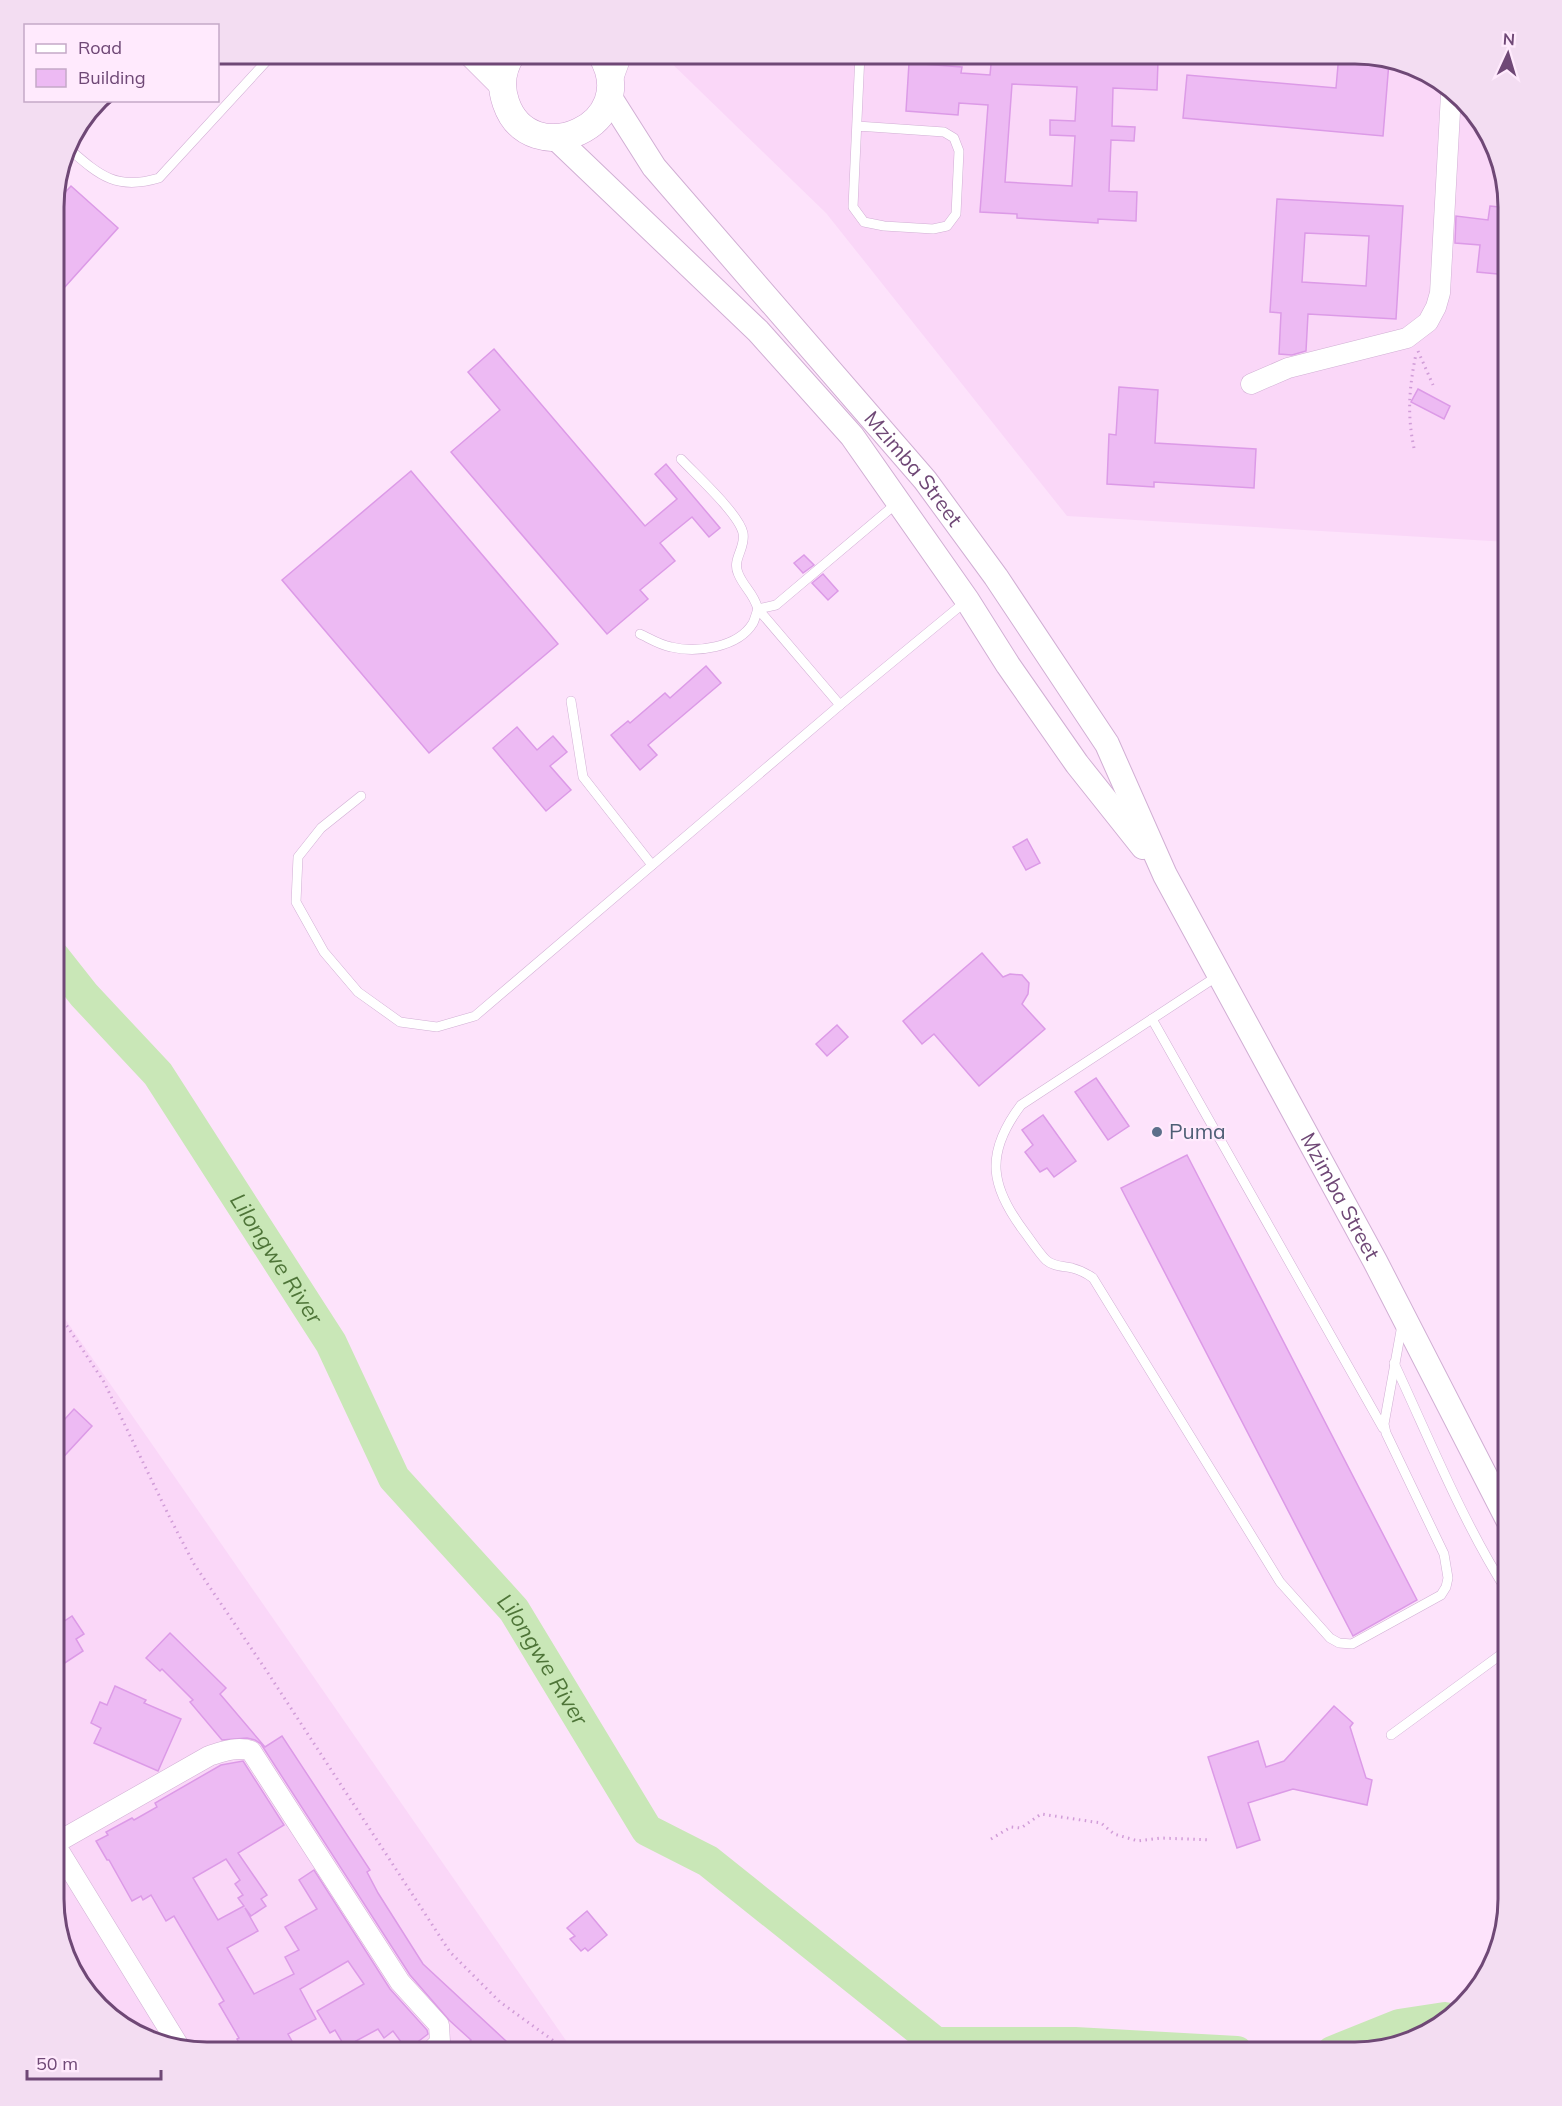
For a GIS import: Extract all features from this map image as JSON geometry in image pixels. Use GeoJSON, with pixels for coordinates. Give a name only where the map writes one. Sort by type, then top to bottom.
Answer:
{"type":"FeatureCollection","features":[{"type":"Feature","properties":{"kind":"main road"},"geometry":{"type":"LineString","coordinates":[[482,64],[502,84]]}},
{"type":"Feature","properties":{"kind":"main road"},"geometry":{"type":"LineString","coordinates":[[507,64],[502,84],[507,107],[522,126],[544,136],[556,138],[580,133],[602,113],[610,90],[609,72],[606,64]]}},
{"type":"Feature","properties":{"kind":"street"},"geometry":{"type":"LineString","coordinates":[[610,90],[619,64]]}},
{"type":"Feature","properties":{"kind":"street","name":"Mzimba Street"},"geometry":{"type":"LineString","coordinates":[[610,90],[654,167],[925,480],[996,577],[1107,744],[1165,875],[1404,1316],[1498,1500]]}},
{"type":"Feature","properties":{"kind":"street"},"geometry":{"type":"LineString","coordinates":[[1251,384],[1288,368],[1407,338],[1428,322],[1440,293],[1451,102]]}},
{"type":"Feature","properties":{"kind":"street","name":"Mzimba Street"},"geometry":{"type":"LineString","coordinates":[[556,138],[758,331],[852,436],[967,600],[1008,666],[1077,764],[1165,875]]}},
{"type":"Feature","properties":{"kind":"street"},"geometry":{"type":"LineString","coordinates":[[64,1840],[208,1756],[227,1751],[251,1750],[400,1982],[439,2025],[440,2042]]}},
{"type":"Feature","properties":{"kind":"street"},"geometry":{"type":"LineString","coordinates":[[64,1859],[174,2037]]}},
{"type":"Feature","properties":{"kind":"lane"},"geometry":{"type":"LineString","coordinates":[[75,153],[104,176],[122,183],[141,184],[159,178],[264,64]]}},
{"type":"Feature","properties":{"kind":"lane"},"geometry":{"type":"LineString","coordinates":[[857,126],[944,132],[954,138],[959,151],[956,214],[947,226],[933,229],[884,226],[864,222],[853,207],[860,65]]}},
{"type":"Feature","properties":{"kind":"lane"},"geometry":{"type":"LineString","coordinates":[[681,459],[737,520],[743,533],[743,546],[736,560],[738,573],[755,597],[758,609],[840,705]]}},
{"type":"Feature","properties":{"kind":"lane"},"geometry":{"type":"LineString","coordinates":[[758,609],[776,605],[898,501]]}},
{"type":"Feature","properties":{"kind":"lane"},"geometry":{"type":"LineString","coordinates":[[361,796],[321,828],[298,857],[296,902],[324,952],[358,992],[400,1022],[437,1027],[475,1016],[840,705],[967,600]]}},
{"type":"Feature","properties":{"kind":"lane"},"geometry":{"type":"LineString","coordinates":[[640,634],[670,647],[699,649],[722,645],[740,636],[753,623],[758,609]]}},
{"type":"Feature","properties":{"kind":"lane"},"geometry":{"type":"LineString","coordinates":[[571,701],[583,777],[652,865]]}},
{"type":"Feature","properties":{"kind":"lane"},"geometry":{"type":"LineString","coordinates":[[1152,1019],[1386,1432],[1444,1554],[1448,1578],[1441,1595],[1352,1644],[1339,1643],[1330,1638],[1280,1582],[1093,1278],[1083,1271],[1059,1267],[1047,1260],[1012,1216],[999,1191],[995,1168],[999,1145],[1007,1124],[1021,1105],[1219,975]]}},
{"type":"Feature","properties":{"kind":"lane"},"geometry":{"type":"LineString","coordinates":[[1386,1432],[1384,1413],[1404,1316]]}},
{"type":"Feature","properties":{"kind":"lane"},"geometry":{"type":"LineString","coordinates":[[1394,1363],[1472,1532],[1498,1576]]}},
{"type":"Feature","properties":{"kind":"lane"},"geometry":{"type":"LineString","coordinates":[[1391,1735],[1498,1657]]}},
{"type":"Feature","properties":{"kind":"path"},"geometry":{"type":"LineString","coordinates":[[1414,448],[1409,412],[1409,389],[1417,349],[1433,385]]}},
{"type":"Feature","properties":{"kind":"path"},"geometry":{"type":"LineString","coordinates":[[64,1323],[104,1382],[194,1564],[450,1952],[500,2001],[555,2042]]}},
{"type":"Feature","properties":{"kind":"path"},"geometry":{"type":"LineString","coordinates":[[991,1839],[1011,1827],[1021,1828],[1041,1814],[1101,1823],[1114,1834],[1138,1841],[1161,1838],[1211,1840]]}},
{"type":"Feature","properties":{"kind":"shaded area"},"geometry":{"type":"Polygon","coordinates":[[[673,64],[1364,65],[1382,67],[1418,79],[1449,100],[1462,113],[1483,144],[1493,171],[1498,208],[1498,541],[1067,516],[826,213],[673,64]]]}},
{"type":"Feature","properties":{"kind":"shaded area"},"geometry":{"type":"Polygon","coordinates":[[[64,1318],[567,2042],[208,2042],[189,2040],[171,2037],[144,2027],[113,2006],[89,1978],[79,1962],[69,1935],[64,1898],[64,1318]]]}},
{"type":"Feature","properties":{"kind":"building"},"geometry":{"type":"Polygon","coordinates":[[[909,65],[962,67],[961,73],[990,75],[991,65],[1158,65],[1157,90],[1113,88],[1112,126],[1135,127],[1134,141],[1111,140],[1109,191],[1137,192],[1136,221],[1098,219],[1098,223],[1017,218],[1017,214],[980,212],[988,105],[959,103],[958,115],[906,111],[909,65]],[[1012,84],[1005,182],[1072,186],[1075,136],[1050,135],[1050,120],[1075,121],[1077,87],[1012,84]]]}},
{"type":"Feature","properties":{"kind":"building"},"geometry":{"type":"Polygon","coordinates":[[[1338,65],[1364,65],[1388,69],[1383,136],[1183,118],[1187,75],[1336,88],[1338,65]]]}},
{"type":"Feature","properties":{"kind":"building"},"geometry":{"type":"Polygon","coordinates":[[[71,186],[118,228],[65,287],[65,198],[66,192],[71,186]]]}},
{"type":"Feature","properties":{"kind":"building"},"geometry":{"type":"Polygon","coordinates":[[[1277,199],[1403,206],[1396,319],[1308,314],[1306,351],[1292,355],[1279,354],[1281,313],[1270,312],[1277,199]],[[1305,233],[1302,282],[1366,286],[1369,236],[1305,233]]]}},
{"type":"Feature","properties":{"kind":"building"},"geometry":{"type":"Polygon","coordinates":[[[1490,206],[1498,207],[1498,274],[1477,272],[1480,245],[1455,243],[1456,216],[1488,220],[1490,206]]]}},
{"type":"Feature","properties":{"kind":"building"},"geometry":{"type":"Polygon","coordinates":[[[494,349],[645,526],[677,499],[655,474],[666,464],[720,528],[709,537],[692,517],[660,543],[675,561],[640,590],[648,599],[607,634],[451,452],[500,410],[468,372],[494,349]]]}},
{"type":"Feature","properties":{"kind":"building"},"geometry":{"type":"Polygon","coordinates":[[[1119,387],[1158,390],[1155,443],[1256,449],[1254,488],[1154,482],[1154,487],[1107,484],[1109,434],[1116,435],[1119,387]]]}},
{"type":"Feature","properties":{"kind":"building"},"geometry":{"type":"Polygon","coordinates":[[[1418,389],[1450,406],[1444,419],[1411,402],[1418,389]]]}},
{"type":"Feature","properties":{"kind":"building"},"geometry":{"type":"Polygon","coordinates":[[[411,471],[558,644],[429,753],[282,580],[411,471]]]}},
{"type":"Feature","properties":{"kind":"building"},"geometry":{"type":"Polygon","coordinates":[[[804,555],[814,565],[803,573],[794,563],[804,555]]]}},
{"type":"Feature","properties":{"kind":"building"},"geometry":{"type":"Polygon","coordinates":[[[823,574],[838,591],[828,600],[812,583],[823,574]]]}},
{"type":"Feature","properties":{"kind":"building"},"geometry":{"type":"Polygon","coordinates":[[[706,666],[721,683],[648,745],[657,755],[640,770],[611,735],[628,721],[630,723],[665,693],[670,698],[706,666]]]}},
{"type":"Feature","properties":{"kind":"building"},"geometry":{"type":"Polygon","coordinates":[[[517,727],[537,750],[553,736],[567,752],[550,766],[571,790],[546,811],[493,748],[517,727]]]}},
{"type":"Feature","properties":{"kind":"building"},"geometry":{"type":"Polygon","coordinates":[[[1027,839],[1040,863],[1026,870],[1013,847],[1027,839]]]}},
{"type":"Feature","properties":{"kind":"building"},"geometry":{"type":"Polygon","coordinates":[[[982,953],[1003,977],[1010,974],[1022,975],[1029,983],[1028,994],[1022,1004],[1045,1029],[979,1086],[934,1034],[922,1044],[903,1021],[982,953]]]}},
{"type":"Feature","properties":{"kind":"building"},"geometry":{"type":"Polygon","coordinates":[[[837,1025],[848,1037],[827,1056],[816,1044],[837,1025]]]}},
{"type":"Feature","properties":{"kind":"building"},"geometry":{"type":"Polygon","coordinates":[[[1096,1078],[1129,1126],[1108,1140],[1075,1092],[1096,1078]]]}},
{"type":"Feature","properties":{"kind":"building"},"geometry":{"type":"Polygon","coordinates":[[[1043,1115],[1076,1161],[1054,1177],[1047,1168],[1040,1172],[1025,1152],[1033,1145],[1022,1130],[1043,1115]]]}},
{"type":"Feature","properties":{"kind":"building"},"geometry":{"type":"Polygon","coordinates":[[[1187,1155],[1417,1600],[1353,1636],[1121,1188],[1187,1155]]]}},
{"type":"Feature","properties":{"kind":"building"},"geometry":{"type":"Polygon","coordinates":[[[74,1409],[92,1426],[64,1456],[64,1420],[74,1409]]]}},
{"type":"Feature","properties":{"kind":"building"},"geometry":{"type":"Polygon","coordinates":[[[72,1616],[84,1634],[76,1639],[83,1651],[64,1663],[64,1621],[72,1616]]]}},
{"type":"Feature","properties":{"kind":"building"},"geometry":{"type":"Polygon","coordinates":[[[170,1633],[226,1688],[220,1694],[265,1747],[282,1736],[370,1870],[367,1872],[378,1893],[423,1964],[505,2042],[469,2042],[471,2040],[449,2020],[410,1975],[261,1744],[247,1738],[222,1740],[190,1702],[193,1700],[162,1669],[160,1671],[146,1658],[170,1633]]]}},
{"type":"Feature","properties":{"kind":"building"},"geometry":{"type":"Polygon","coordinates":[[[115,1686],[146,1700],[144,1703],[181,1719],[158,1771],[94,1743],[101,1728],[91,1723],[100,1702],[107,1705],[115,1686]]]}},
{"type":"Feature","properties":{"kind":"building"},"geometry":{"type":"Polygon","coordinates":[[[1334,1706],[1353,1723],[1350,1727],[1366,1778],[1372,1780],[1367,1805],[1293,1789],[1248,1803],[1260,1840],[1237,1848],[1208,1757],[1258,1741],[1266,1767],[1284,1761],[1334,1706]]]}},
{"type":"Feature","properties":{"kind":"building"},"geometry":{"type":"Polygon","coordinates":[[[243,1761],[284,1825],[238,1853],[267,1895],[261,1899],[266,1906],[251,1916],[245,1908],[258,1931],[227,1948],[254,1994],[294,1974],[285,1957],[299,1950],[285,1927],[317,1909],[299,1880],[314,1870],[390,1989],[427,2030],[428,2034],[418,2042],[401,2042],[393,2031],[384,2038],[378,2029],[354,2042],[342,2042],[335,2030],[330,2033],[317,2011],[364,1984],[348,1961],[300,1989],[316,2019],[288,2034],[292,2042],[239,2042],[237,2039],[239,2038],[219,2004],[224,2001],[174,1916],[166,1921],[151,1895],[143,1900],[141,1896],[132,1901],[96,1841],[108,1835],[106,1832],[157,1807],[155,1803],[221,1765],[243,1761]],[[226,1859],[193,1878],[218,1920],[244,1906],[238,1898],[243,1895],[235,1884],[240,1880],[226,1859]]]}},
{"type":"Feature","properties":{"kind":"building"},"geometry":{"type":"Polygon","coordinates":[[[587,1911],[607,1935],[588,1951],[585,1948],[581,1951],[570,1939],[575,1936],[567,1928],[587,1911]]]}},
{"type":"Feature","properties":{"kind":"waterway","name":"Lilongwe River"},"geometry":{"type":"LineString","coordinates":[[65,970],[84,995],[158,1074],[331,1343],[394,1478],[514,1610],[647,1830],[708,1861],[935,2042]]}},
{"type":"Feature","properties":{"kind":"waterway","name":"Lilongwe River"},"geometry":{"type":"LineString","coordinates":[[1358,2042],[1399,2025],[1428,2021]]}},
{"type":"Feature","properties":{"kind":"place","name":"Puma"},"geometry":{"type":"Point","coordinates":[1157,1132]}}]}
